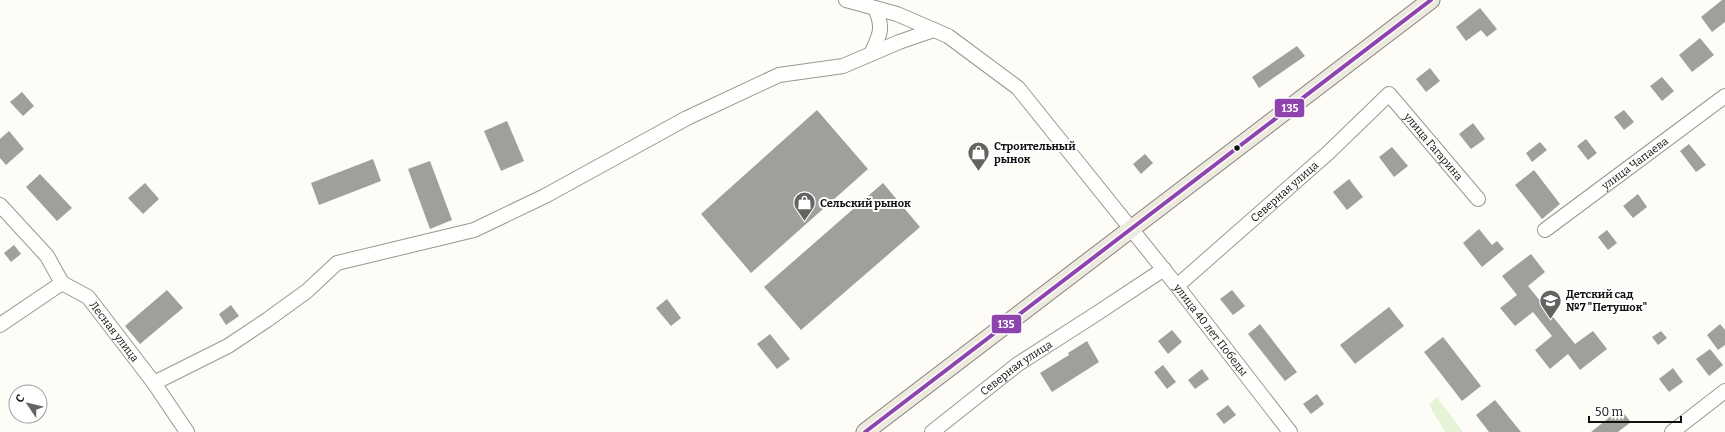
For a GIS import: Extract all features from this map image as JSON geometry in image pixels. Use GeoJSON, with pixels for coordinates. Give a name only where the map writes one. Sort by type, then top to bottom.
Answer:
{"type":"FeatureCollection","features":[{"type":"Feature","properties":{"kind":"main road"},"geometry":{"type":"LineString","coordinates":[[865,432],[1431,0]]}},
{"type":"Feature","properties":{"kind":"street","name":"улица 40 лет Победы"},"geometry":{"type":"LineString","coordinates":[[846,0],[897,14],[948,36],[1018,88],[1164,269],[1290,432]]}},
{"type":"Feature","properties":{"kind":"street"},"geometry":{"type":"LineString","coordinates":[[871,54],[880,35],[881,21],[876,8]]}},
{"type":"Feature","properties":{"kind":"street"},"geometry":{"type":"LineString","coordinates":[[154,383],[228,346],[307,291],[337,263],[474,230],[545,196],[687,118],[779,75],[843,66],[899,42],[934,30]]}},
{"type":"Feature","properties":{"kind":"street","name":"улица Гагарина"},"geometry":{"type":"LineString","coordinates":[[1389,94],[1478,199]]}},
{"type":"Feature","properties":{"kind":"street","name":"Северная улица"},"geometry":{"type":"LineString","coordinates":[[1177,286],[1328,153],[1389,94]]}},
{"type":"Feature","properties":{"kind":"street","name":"улица Чапаева"},"geometry":{"type":"LineString","coordinates":[[1545,230],[1725,96]]}},
{"type":"Feature","properties":{"kind":"street"},"geometry":{"type":"LineString","coordinates":[[0,205],[47,256],[62,283],[0,325]]}},
{"type":"Feature","properties":{"kind":"street","name":"Северная улица"},"geometry":{"type":"LineString","coordinates":[[932,432],[947,427],[1018,364],[1164,269]]}},
{"type":"Feature","properties":{"kind":"street","name":"Лесная улица"},"geometry":{"type":"LineString","coordinates":[[62,283],[88,297],[154,383],[187,432]]}},
{"type":"Feature","properties":{"kind":"street"},"geometry":{"type":"LineString","coordinates":[[1672,432],[1725,391]]}},
{"type":"Feature","properties":{"kind":"green space"},"geometry":{"type":"Polygon","coordinates":[[[1437,397],[1463,432],[1445,432],[1429,405],[1437,397]]]}},
{"type":"Feature","properties":{"kind":"building"},"geometry":{"type":"Polygon","coordinates":[[[1722,0],[1725,0],[1725,22],[1712,32],[1701,17],[1722,0]]]}},
{"type":"Feature","properties":{"kind":"building"},"geometry":{"type":"Polygon","coordinates":[[[1480,8],[1497,29],[1487,37],[1481,30],[1466,41],[1456,27],[1480,8]]]}},
{"type":"Feature","properties":{"kind":"building"},"geometry":{"type":"Polygon","coordinates":[[[1700,38],[1714,55],[1692,72],[1679,55],[1700,38]]]}},
{"type":"Feature","properties":{"kind":"building"},"geometry":{"type":"Polygon","coordinates":[[[1297,46],[1305,56],[1259,88],[1252,77],[1297,46]]]}},
{"type":"Feature","properties":{"kind":"building"},"geometry":{"type":"Polygon","coordinates":[[[1430,68],[1440,81],[1426,92],[1416,79],[1430,68]]]}},
{"type":"Feature","properties":{"kind":"building"},"geometry":{"type":"Polygon","coordinates":[[[1662,77],[1674,91],[1662,101],[1650,86],[1662,77]]]}},
{"type":"Feature","properties":{"kind":"building"},"geometry":{"type":"Polygon","coordinates":[[[22,92],[34,106],[23,116],[10,102],[22,92]]]}},
{"type":"Feature","properties":{"kind":"building"},"geometry":{"type":"Polygon","coordinates":[[[817,110],[868,169],[751,273],[701,214],[817,110]]]}},
{"type":"Feature","properties":{"kind":"building"},"geometry":{"type":"Polygon","coordinates":[[[1624,110],[1634,122],[1624,130],[1614,117],[1624,110]]]}},
{"type":"Feature","properties":{"kind":"building"},"geometry":{"type":"Polygon","coordinates":[[[507,121],[524,161],[501,171],[484,131],[507,121]]]}},
{"type":"Feature","properties":{"kind":"building"},"geometry":{"type":"Polygon","coordinates":[[[1473,123],[1485,139],[1471,149],[1459,134],[1473,123]]]}},
{"type":"Feature","properties":{"kind":"building"},"geometry":{"type":"Polygon","coordinates":[[[9,131],[24,149],[6,165],[0,158],[0,139],[9,131]]]}},
{"type":"Feature","properties":{"kind":"building"},"geometry":{"type":"Polygon","coordinates":[[[1586,139],[1597,153],[1588,160],[1577,146],[1586,139]]]}},
{"type":"Feature","properties":{"kind":"building"},"geometry":{"type":"Polygon","coordinates":[[[1540,142],[1547,150],[1532,162],[1526,153],[1540,142]]]}},
{"type":"Feature","properties":{"kind":"building"},"geometry":{"type":"Polygon","coordinates":[[[1689,144],[1706,165],[1696,172],[1680,151],[1689,144]]]}},
{"type":"Feature","properties":{"kind":"building"},"geometry":{"type":"Polygon","coordinates":[[[1392,147],[1408,166],[1394,177],[1379,157],[1392,147]]]}},
{"type":"Feature","properties":{"kind":"building"},"geometry":{"type":"Polygon","coordinates":[[[1145,154],[1153,163],[1141,174],[1133,164],[1145,154]]]}},
{"type":"Feature","properties":{"kind":"building"},"geometry":{"type":"Polygon","coordinates":[[[373,159],[381,181],[319,205],[311,183],[373,159]]]}},
{"type":"Feature","properties":{"kind":"building"},"geometry":{"type":"Polygon","coordinates":[[[430,161],[452,220],[430,229],[408,169],[430,161]]]}},
{"type":"Feature","properties":{"kind":"building"},"geometry":{"type":"Polygon","coordinates":[[[1534,170],[1560,204],[1542,219],[1515,185],[1534,170]]]}},
{"type":"Feature","properties":{"kind":"building"},"geometry":{"type":"Polygon","coordinates":[[[40,174],[72,208],[57,221],[26,187],[40,174]]]}},
{"type":"Feature","properties":{"kind":"building"},"geometry":{"type":"Polygon","coordinates":[[[1349,179],[1363,197],[1347,210],[1333,192],[1349,179]]]}},
{"type":"Feature","properties":{"kind":"building"},"geometry":{"type":"Polygon","coordinates":[[[145,183],[159,199],[143,214],[128,198],[145,183]]]}},
{"type":"Feature","properties":{"kind":"building"},"geometry":{"type":"Polygon","coordinates":[[[883,183],[920,227],[801,330],[764,287],[883,183]]]}},
{"type":"Feature","properties":{"kind":"building"},"geometry":{"type":"Polygon","coordinates":[[[1638,194],[1647,207],[1633,218],[1623,206],[1638,194]]]}},
{"type":"Feature","properties":{"kind":"building"},"geometry":{"type":"Polygon","coordinates":[[[1479,229],[1492,245],[1497,241],[1504,249],[1482,267],[1463,243],[1479,229]]]}},
{"type":"Feature","properties":{"kind":"building"},"geometry":{"type":"Polygon","coordinates":[[[1607,230],[1617,243],[1608,250],[1598,237],[1607,230]]]}},
{"type":"Feature","properties":{"kind":"building"},"geometry":{"type":"Polygon","coordinates":[[[14,245],[21,254],[11,262],[4,253],[14,245]]]}},
{"type":"Feature","properties":{"kind":"building"},"geometry":{"type":"Polygon","coordinates":[[[1531,254],[1545,272],[1528,286],[1575,344],[1593,331],[1607,349],[1580,370],[1568,354],[1550,369],[1535,350],[1552,336],[1533,312],[1515,326],[1500,308],[1517,295],[1502,276],[1531,254]]]}},
{"type":"Feature","properties":{"kind":"building"},"geometry":{"type":"Polygon","coordinates":[[[167,290],[183,308],[140,344],[125,326],[167,290]]]}},
{"type":"Feature","properties":{"kind":"building"},"geometry":{"type":"Polygon","coordinates":[[[1232,290],[1245,306],[1233,315],[1220,299],[1232,290]]]}},
{"type":"Feature","properties":{"kind":"building"},"geometry":{"type":"Polygon","coordinates":[[[667,299],[681,318],[671,326],[656,308],[667,299]]]}},
{"type":"Feature","properties":{"kind":"building"},"geometry":{"type":"Polygon","coordinates":[[[231,305],[239,316],[226,325],[219,314],[231,305]]]}},
{"type":"Feature","properties":{"kind":"building"},"geometry":{"type":"Polygon","coordinates":[[[1389,307],[1404,326],[1355,364],[1340,345],[1389,307]]]}},
{"type":"Feature","properties":{"kind":"building"},"geometry":{"type":"Polygon","coordinates":[[[1260,324],[1297,372],[1285,381],[1248,334],[1260,324]]]}},
{"type":"Feature","properties":{"kind":"building"},"geometry":{"type":"Polygon","coordinates":[[[1720,324],[1725,330],[1725,345],[1718,350],[1707,335],[1720,324]]]}},
{"type":"Feature","properties":{"kind":"building"},"geometry":{"type":"Polygon","coordinates":[[[1172,330],[1182,342],[1168,354],[1158,341],[1172,330]]]}},
{"type":"Feature","properties":{"kind":"building"},"geometry":{"type":"Polygon","coordinates":[[[1661,331],[1667,338],[1658,345],[1652,337],[1661,331]]]}},
{"type":"Feature","properties":{"kind":"building"},"geometry":{"type":"Polygon","coordinates":[[[770,334],[790,359],[777,369],[757,344],[770,334]]]}},
{"type":"Feature","properties":{"kind":"building"},"geometry":{"type":"Polygon","coordinates":[[[1443,337],[1481,386],[1462,401],[1424,352],[1443,337]]]}},
{"type":"Feature","properties":{"kind":"building"},"geometry":{"type":"Polygon","coordinates":[[[1087,341],[1099,362],[1052,392],[1040,373],[1069,355],[1068,353],[1087,341]]]}},
{"type":"Feature","properties":{"kind":"building"},"geometry":{"type":"Polygon","coordinates":[[[1710,349],[1723,365],[1709,376],[1696,359],[1710,349]]]}},
{"type":"Feature","properties":{"kind":"building"},"geometry":{"type":"Polygon","coordinates":[[[1163,365],[1176,382],[1167,389],[1154,372],[1163,365]]]}},
{"type":"Feature","properties":{"kind":"building"},"geometry":{"type":"Polygon","coordinates":[[[1673,368],[1683,382],[1669,392],[1659,379],[1673,368]]]}},
{"type":"Feature","properties":{"kind":"building"},"geometry":{"type":"Polygon","coordinates":[[[1202,369],[1209,379],[1195,389],[1188,380],[1202,369]]]}},
{"type":"Feature","properties":{"kind":"building"},"geometry":{"type":"Polygon","coordinates":[[[1317,394],[1324,404],[1311,414],[1303,404],[1317,394]]]}},
{"type":"Feature","properties":{"kind":"building"},"geometry":{"type":"Polygon","coordinates":[[[1495,400],[1521,432],[1489,432],[1476,415],[1495,400]]]}},
{"type":"Feature","properties":{"kind":"building"},"geometry":{"type":"Polygon","coordinates":[[[1228,405],[1236,415],[1224,424],[1216,414],[1228,405]]]}},
{"type":"Feature","properties":{"kind":"building"},"geometry":{"type":"Polygon","coordinates":[[[1620,409],[1631,422],[1618,432],[1591,432],[1620,409]]]}},
{"type":"Feature","properties":{"kind":"transit line","name":"135"},"geometry":{"type":"LineString","coordinates":[[865,432],[1431,0]]}},
{"type":"Feature","properties":{"kind":"place","name":"Строительный рынок"},"geometry":{"type":"Point","coordinates":[978,172]}},
{"type":"Feature","properties":{"kind":"place","name":"Сельский рынок"},"geometry":{"type":"Point","coordinates":[804,222]}},
{"type":"Feature","properties":{"kind":"place","name":"Детский сад №7 \"Петушок\""},"geometry":{"type":"Point","coordinates":[1551,320]}}]}
